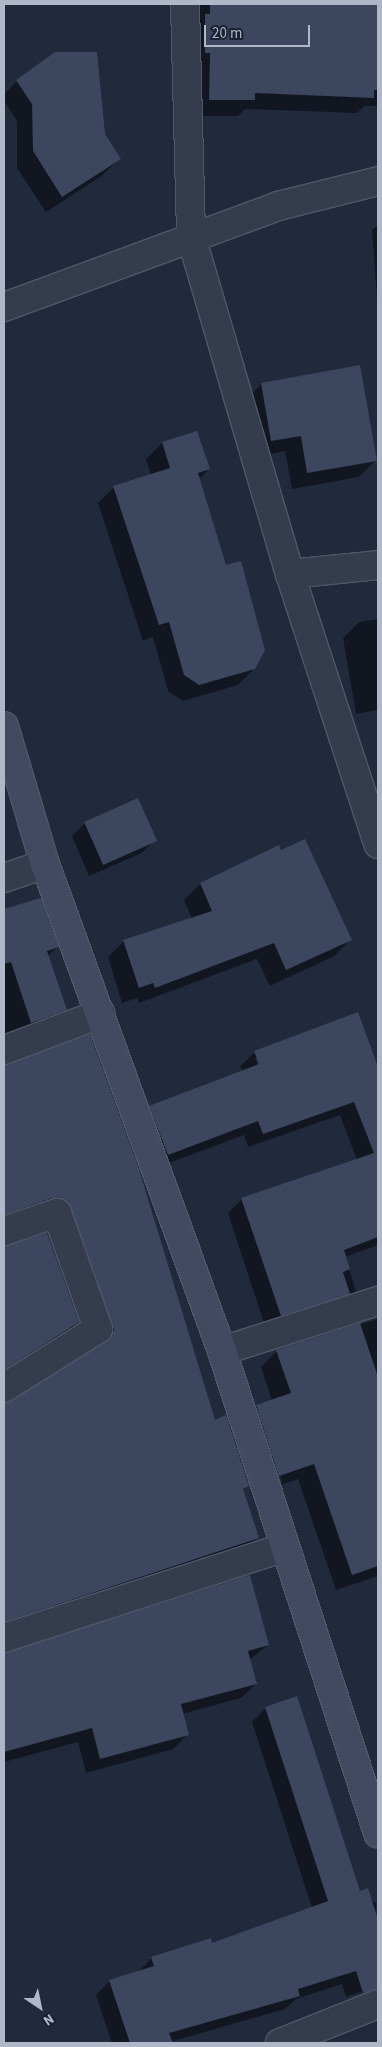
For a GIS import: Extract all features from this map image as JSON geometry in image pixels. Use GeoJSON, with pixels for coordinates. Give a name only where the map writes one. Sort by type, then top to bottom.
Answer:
{"type":"FeatureCollection","features":[{"type":"Feature","properties":{"kind":"street"},"geometry":{"type":"LineString","coordinates":[[185,4],[191,236],[290,574],[378,844]]}},
{"type":"Feature","properties":{"kind":"street"},"geometry":{"type":"LineString","coordinates":[[4,307],[191,236],[278,206],[378,181]]}},
{"type":"Feature","properties":{"kind":"street"},"geometry":{"type":"LineString","coordinates":[[290,574],[378,565]]}},
{"type":"Feature","properties":{"kind":"street"},"geometry":{"type":"LineString","coordinates":[[4,726],[45,864],[222,1351],[378,1833]]}},
{"type":"Feature","properties":{"kind":"street"},"geometry":{"type":"LineString","coordinates":[[4,878],[45,864]]}},
{"type":"Feature","properties":{"kind":"street"},"geometry":{"type":"LineString","coordinates":[[4,1050],[100,1014]]}},
{"type":"Feature","properties":{"kind":"street"},"geometry":{"type":"LineString","coordinates":[[4,1231],[57,1212],[98,1329],[4,1388]]}},
{"type":"Feature","properties":{"kind":"street"},"geometry":{"type":"LineString","coordinates":[[222,1351],[378,1301]]}},
{"type":"Feature","properties":{"kind":"street"},"geometry":{"type":"LineString","coordinates":[[4,1638],[285,1548]]}},
{"type":"Feature","properties":{"kind":"street"},"geometry":{"type":"LineString","coordinates":[[280,2043],[378,2004]]}},
{"type":"Feature","properties":{"kind":"building"},"geometry":{"type":"Polygon","coordinates":[[[210,4],[378,4],[378,90],[374,90],[374,98],[255,93],[255,100],[209,100],[210,53],[205,53],[205,14],[210,14],[210,4]]]}},
{"type":"Feature","properties":{"kind":"building"},"geometry":{"type":"Polygon","coordinates":[[[55,52],[97,52],[105,134],[121,159],[62,197],[33,151],[32,104],[16,80],[55,52]]]}},
{"type":"Feature","properties":{"kind":"building"},"geometry":{"type":"Polygon","coordinates":[[[360,365],[377,461],[307,473],[301,436],[271,441],[261,383],[360,365]]]}},
{"type":"Feature","properties":{"kind":"building"},"geometry":{"type":"Polygon","coordinates":[[[197,431],[210,469],[198,473],[226,565],[241,561],[265,650],[255,669],[199,685],[184,675],[169,622],[159,625],[113,486],[170,468],[162,442],[197,431]]]}},
{"type":"Feature","properties":{"kind":"building"},"geometry":{"type":"Polygon","coordinates":[[[138,798],[157,841],[103,865],[84,822],[138,798]]]}},
{"type":"Feature","properties":{"kind":"building"},"geometry":{"type":"Polygon","coordinates":[[[305,839],[352,940],[286,970],[274,943],[155,988],[153,983],[139,988],[123,940],[212,911],[200,883],[279,845],[281,850],[305,839]]]}},
{"type":"Feature","properties":{"kind":"building"},"geometry":{"type":"Polygon","coordinates":[[[41,898],[59,947],[47,951],[67,1010],[31,1023],[11,962],[4,964],[4,909],[41,898]]]}},
{"type":"Feature","properties":{"kind":"building"},"geometry":{"type":"Polygon","coordinates":[[[358,1012],[378,1067],[378,1237],[344,1250],[350,1269],[343,1272],[350,1294],[281,1316],[241,1198],[374,1153],[354,1102],[263,1134],[258,1121],[168,1155],[149,1106],[259,1064],[254,1051],[358,1012]]]}},
{"type":"Feature","properties":{"kind":"building"},"geometry":{"type":"Polygon","coordinates":[[[90,1034],[138,1166],[215,1420],[226,1415],[249,1486],[243,1489],[259,1538],[4,1622],[4,1403],[106,1342],[114,1330],[68,1202],[52,1198],[4,1215],[4,1065],[90,1034]]]}},
{"type":"Feature","properties":{"kind":"building"},"geometry":{"type":"Polygon","coordinates":[[[47,1233],[79,1322],[4,1370],[4,1246],[47,1233]]]}},
{"type":"Feature","properties":{"kind":"building"},"geometry":{"type":"Polygon","coordinates":[[[360,1323],[378,1377],[378,1566],[352,1575],[314,1464],[279,1476],[256,1405],[291,1393],[276,1350],[360,1323]]]}},
{"type":"Feature","properties":{"kind":"building"},"geometry":{"type":"Polygon","coordinates":[[[250,1575],[269,1645],[248,1651],[257,1684],[181,1704],[189,1735],[100,1759],[92,1728],[4,1752],[4,1653],[250,1575]]]}},
{"type":"Feature","properties":{"kind":"building"},"geometry":{"type":"Polygon","coordinates":[[[297,1696],[360,1891],[368,1888],[378,1919],[378,1989],[363,1993],[356,1971],[298,1989],[300,1996],[169,2033],[173,2043],[130,2043],[109,1980],[154,1966],[151,1957],[211,1938],[212,1943],[328,1901],[265,1707],[297,1696]]]}}]}
